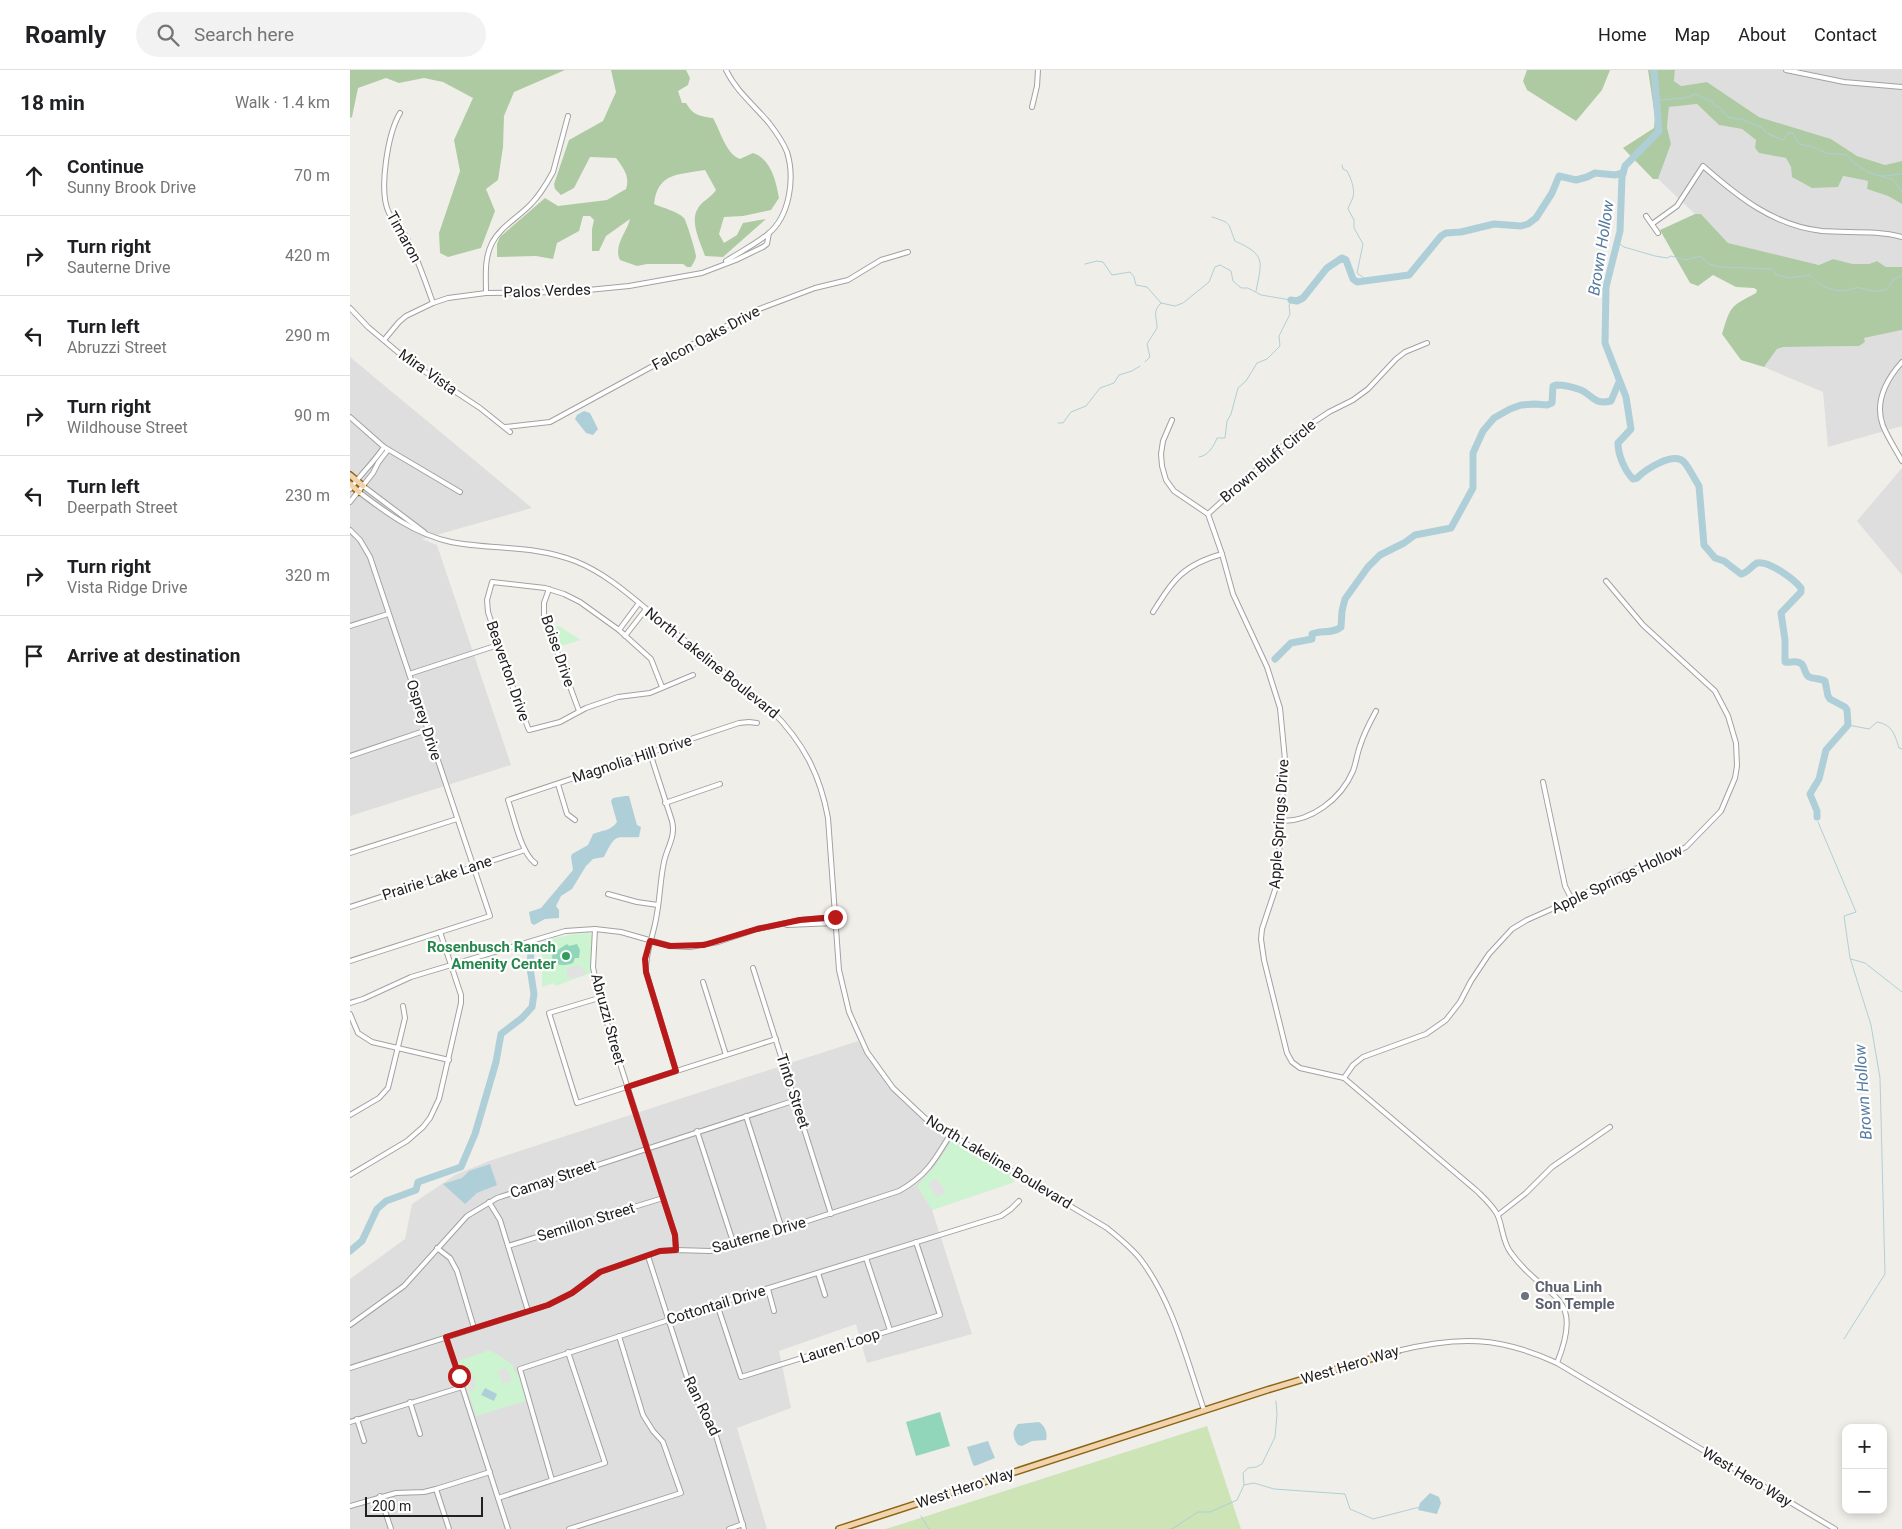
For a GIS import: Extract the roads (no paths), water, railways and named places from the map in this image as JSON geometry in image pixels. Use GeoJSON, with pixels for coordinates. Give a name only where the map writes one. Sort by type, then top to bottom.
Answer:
{"type":"FeatureCollection","features":[{"type":"Feature","properties":{"kind":"main road","name":"North Lakeline Boulevard"},"geometry":{"type":"LineString","coordinates":[[350,475],[363,486]]}},
{"type":"Feature","properties":{"kind":"main road","name":"North Lakeline Boulevard"},"geometry":{"type":"LineString","coordinates":[[351,486],[359,492]]}},
{"type":"Feature","properties":{"kind":"main road","name":"West Hero Way"},"geometry":{"type":"LineString","coordinates":[[839,1529],[1204,1410],[1397,1351]]}},
{"type":"Feature","properties":{"kind":"street","name":"Palos Verdes"},"geometry":{"type":"LineString","coordinates":[[721,265],[769,233],[782,215],[788,201],[789,182],[787,153],[777,134],[737,87],[726,70]]}},
{"type":"Feature","properties":{"kind":"street"},"geometry":{"type":"LineString","coordinates":[[1032,107],[1037,86],[1038,70]]}},
{"type":"Feature","properties":{"kind":"street"},"geometry":{"type":"LineString","coordinates":[[1786,70],[1844,82],[1902,88]]}},
{"type":"Feature","properties":{"kind":"street","name":"Timaron"},"geometry":{"type":"LineString","coordinates":[[400,113],[395,122],[386,161],[386,204],[389,213],[411,246],[433,303]]}},
{"type":"Feature","properties":{"kind":"street"},"geometry":{"type":"LineString","coordinates":[[486,293],[487,258],[492,242],[498,234],[531,204],[549,180],[553,172],[568,116]]}},
{"type":"Feature","properties":{"kind":"street"},"geometry":{"type":"LineString","coordinates":[[1652,224],[1676,206],[1703,166],[1726,187],[1756,207],[1788,223],[1812,229],[1884,233],[1902,237]]}},
{"type":"Feature","properties":{"kind":"street"},"geometry":{"type":"LineString","coordinates":[[1646,216],[1658,234]]}},
{"type":"Feature","properties":{"kind":"street","name":"Palos Verdes"},"geometry":{"type":"LineString","coordinates":[[384,340],[399,322],[433,303],[457,296],[486,293],[567,292],[630,286],[661,279],[694,275],[736,260],[763,247],[767,244],[769,233]]}},
{"type":"Feature","properties":{"kind":"street","name":"Falcon Oaks Drive"},"geometry":{"type":"LineString","coordinates":[[506,427],[550,422],[754,311],[815,288],[848,280],[881,260],[908,252]]}},
{"type":"Feature","properties":{"kind":"street","name":"Mira Vista"},"geometry":{"type":"LineString","coordinates":[[350,308],[406,359],[506,427],[510,432]]}},
{"type":"Feature","properties":{"kind":"street","name":"Brown Bluff Circle"},"geometry":{"type":"LineString","coordinates":[[1208,514],[1296,434],[1308,425],[1354,400],[1368,390],[1396,359],[1405,352],[1427,343]]}},
{"type":"Feature","properties":{"kind":"street"},"geometry":{"type":"LineString","coordinates":[[1902,362],[1889,376],[1882,394],[1880,411],[1883,426],[1902,461]]}},
{"type":"Feature","properties":{"kind":"street"},"geometry":{"type":"LineString","coordinates":[[350,417],[386,448],[460,492]]}},
{"type":"Feature","properties":{"kind":"street"},"geometry":{"type":"LineString","coordinates":[[1172,420],[1163,441],[1162,450],[1162,466],[1166,480],[1174,491],[1208,514]]}},
{"type":"Feature","properties":{"kind":"street"},"geometry":{"type":"LineString","coordinates":[[351,486],[386,448]]}},
{"type":"Feature","properties":{"kind":"street"},"geometry":{"type":"LineString","coordinates":[[350,502],[363,486],[386,448]]}},
{"type":"Feature","properties":{"kind":"street","name":"North Lakeline Boulevard"},"geometry":{"type":"LineString","coordinates":[[363,486],[428,535]]}},
{"type":"Feature","properties":{"kind":"street","name":"North Lakeline Boulevard"},"geometry":{"type":"LineString","coordinates":[[359,492],[402,523],[428,535],[458,542],[536,550],[560,555],[596,571],[640,604],[771,710],[783,722],[800,744],[820,784],[828,818],[841,982],[849,1012],[867,1052],[894,1088],[928,1121],[1107,1228],[1125,1243],[1141,1260],[1166,1301],[1204,1410]]}},
{"type":"Feature","properties":{"kind":"street","name":"Apple Springs Drive"},"geometry":{"type":"LineString","coordinates":[[1208,514],[1222,554],[1232,594],[1267,667],[1277,695],[1284,740],[1286,770],[1281,805],[1279,861],[1276,888],[1262,929],[1262,948],[1286,1053],[1292,1062],[1300,1068],[1344,1078],[1477,1191],[1498,1215],[1509,1252],[1526,1272],[1556,1296],[1566,1314],[1568,1323],[1566,1338],[1557,1363]]}},
{"type":"Feature","properties":{"kind":"street","name":"Osprey Drive"},"geometry":{"type":"LineString","coordinates":[[350,530],[368,550],[490,916],[440,932]]}},
{"type":"Feature","properties":{"kind":"street"},"geometry":{"type":"LineString","coordinates":[[1153,612],[1172,583],[1186,569],[1206,558],[1222,554]]}},
{"type":"Feature","properties":{"kind":"street","name":"Apple Springs Hollow"},"geometry":{"type":"LineString","coordinates":[[1344,1078],[1353,1065],[1363,1058],[1426,1034],[1442,1024],[1460,1002],[1489,954],[1507,933],[1527,920],[1572,900],[1624,873],[1664,858],[1690,844],[1721,811],[1734,778],[1736,766],[1736,743],[1728,716],[1715,691],[1643,625],[1606,581]]}},
{"type":"Feature","properties":{"kind":"street","name":"Beaverton Drive"},"geometry":{"type":"LineString","coordinates":[[548,589],[522,584],[492,582],[487,600],[488,612],[529,730],[560,722],[580,711]]}},
{"type":"Feature","properties":{"kind":"street"},"geometry":{"type":"LineString","coordinates":[[548,589],[580,602],[619,630],[651,659],[662,688]]}},
{"type":"Feature","properties":{"kind":"street","name":"Boise Drive"},"geometry":{"type":"LineString","coordinates":[[548,589],[544,602],[544,616],[580,711]]}},
{"type":"Feature","properties":{"kind":"street"},"geometry":{"type":"LineString","coordinates":[[619,630],[640,604]]}},
{"type":"Feature","properties":{"kind":"street"},"geometry":{"type":"LineString","coordinates":[[625,636],[646,609]]}},
{"type":"Feature","properties":{"kind":"street"},"geometry":{"type":"LineString","coordinates":[[350,626],[388,614]]}},
{"type":"Feature","properties":{"kind":"street"},"geometry":{"type":"LineString","coordinates":[[409,674],[498,645]]}},
{"type":"Feature","properties":{"kind":"street"},"geometry":{"type":"LineString","coordinates":[[580,711],[618,697],[642,695],[693,675]]}},
{"type":"Feature","properties":{"kind":"street"},"geometry":{"type":"LineString","coordinates":[[1281,821],[1297,820],[1316,813],[1338,794],[1353,770],[1365,732],[1376,711]]}},
{"type":"Feature","properties":{"kind":"street","name":"Magnolia Hill Drive"},"geometry":{"type":"LineString","coordinates":[[525,850],[508,800],[739,723],[757,723]]}},
{"type":"Feature","properties":{"kind":"street"},"geometry":{"type":"LineString","coordinates":[[350,756],[427,730]]}},
{"type":"Feature","properties":{"kind":"street"},"geometry":{"type":"LineString","coordinates":[[650,753],[673,825],[673,837],[664,861],[658,905],[645,959],[646,972],[676,1071]]}},
{"type":"Feature","properties":{"kind":"street"},"geometry":{"type":"LineString","coordinates":[[1542,782],[1565,886],[1572,900]]}},
{"type":"Feature","properties":{"kind":"street"},"geometry":{"type":"LineString","coordinates":[[558,784],[567,814],[575,820]]}},
{"type":"Feature","properties":{"kind":"street"},"geometry":{"type":"LineString","coordinates":[[665,803],[720,784]]}},
{"type":"Feature","properties":{"kind":"street"},"geometry":{"type":"LineString","coordinates":[[350,853],[457,818]]}},
{"type":"Feature","properties":{"kind":"street"},"geometry":{"type":"LineString","coordinates":[[525,850],[530,860],[535,863]]}},
{"type":"Feature","properties":{"kind":"street","name":"Prairie Lake Lane"},"geometry":{"type":"LineString","coordinates":[[350,907],[525,850]]}},
{"type":"Feature","properties":{"kind":"street"},"geometry":{"type":"LineString","coordinates":[[608,894],[637,902],[658,905]]}},
{"type":"Feature","properties":{"kind":"street"},"geometry":{"type":"LineString","coordinates":[[350,1003],[411,977],[564,931],[595,929],[621,932],[670,946],[704,945],[757,929],[800,920],[835,917]]}},
{"type":"Feature","properties":{"kind":"street"},"geometry":{"type":"LineString","coordinates":[[782,925],[835,923]]}},
{"type":"Feature","properties":{"kind":"street","name":"Abruzzi Street"},"geometry":{"type":"LineString","coordinates":[[595,929],[594,967],[599,998],[675,1235],[676,1250]]}},
{"type":"Feature","properties":{"kind":"street"},"geometry":{"type":"LineString","coordinates":[[350,961],[440,932],[461,995],[461,1004],[449,1060],[435,1110],[423,1127],[407,1142],[350,1175]]}},
{"type":"Feature","properties":{"kind":"street","name":"Tinto Street"},"geometry":{"type":"LineString","coordinates":[[753,968],[831,1214]]}},
{"type":"Feature","properties":{"kind":"street"},"geometry":{"type":"LineString","coordinates":[[703,982],[726,1055]]}},
{"type":"Feature","properties":{"kind":"street"},"geometry":{"type":"LineString","coordinates":[[599,998],[549,1013],[577,1103],[776,1040]]}},
{"type":"Feature","properties":{"kind":"street"},"geometry":{"type":"LineString","coordinates":[[350,1115],[379,1098],[385,1092],[390,1081],[405,1018],[403,1006]]}},
{"type":"Feature","properties":{"kind":"street"},"geometry":{"type":"LineString","coordinates":[[350,1014],[353,1024],[364,1038],[372,1042],[449,1060]]}},
{"type":"Feature","properties":{"kind":"street","name":"Camay Street"},"geometry":{"type":"LineString","coordinates":[[350,1324],[404,1286],[467,1216],[489,1202],[512,1192],[796,1100]]}},
{"type":"Feature","properties":{"kind":"street"},"geometry":{"type":"LineString","coordinates":[[746,1116],[782,1229]]}},
{"type":"Feature","properties":{"kind":"street"},"geometry":{"type":"LineString","coordinates":[[1498,1215],[1526,1192],[1544,1173],[1610,1127]]}},
{"type":"Feature","properties":{"kind":"street"},"geometry":{"type":"LineString","coordinates":[[698,1131],[734,1245]]}},
{"type":"Feature","properties":{"kind":"street","name":"Sauterne Drive"},"geometry":{"type":"LineString","coordinates":[[351,1366],[548,1305],[572,1293],[600,1272],[660,1251],[710,1251],[734,1245],[899,1191],[911,1184],[930,1167],[950,1135]]}},
{"type":"Feature","properties":{"kind":"street","name":"Semillon Street"},"geometry":{"type":"LineString","coordinates":[[508,1246],[663,1198]]}},
{"type":"Feature","properties":{"kind":"street","name":"Cottontail Drive"},"geometry":{"type":"LineString","coordinates":[[552,1480],[520,1369],[717,1304],[1001,1216],[1011,1210],[1019,1201]]}},
{"type":"Feature","properties":{"kind":"street"},"geometry":{"type":"LineString","coordinates":[[489,1202],[500,1220],[528,1311]]}},
{"type":"Feature","properties":{"kind":"street","name":"Lauren Loop"},"geometry":{"type":"LineString","coordinates":[[717,1304],[741,1377],[940,1315],[916,1242]]}},
{"type":"Feature","properties":{"kind":"street"},"geometry":{"type":"LineString","coordinates":[[437,1248],[450,1258],[455,1265],[474,1328]]}},
{"type":"Feature","properties":{"kind":"street","name":"Ran Road"},"geometry":{"type":"LineString","coordinates":[[648,1256],[693,1396],[708,1416],[714,1429],[744,1527]]}},
{"type":"Feature","properties":{"kind":"street"},"geometry":{"type":"LineString","coordinates":[[866,1258],[890,1330]]}},
{"type":"Feature","properties":{"kind":"street"},"geometry":{"type":"LineString","coordinates":[[818,1273],[825,1295]]}},
{"type":"Feature","properties":{"kind":"street"},"geometry":{"type":"LineString","coordinates":[[768,1289],[774,1311]]}},
{"type":"Feature","properties":{"kind":"street"},"geometry":{"type":"LineString","coordinates":[[569,1529],[681,1493],[663,1442],[643,1415],[620,1336]]}},
{"type":"Feature","properties":{"kind":"street"},"geometry":{"type":"LineString","coordinates":[[446,1337],[508,1529]]}},
{"type":"Feature","properties":{"kind":"street","name":"West Hero Way"},"geometry":{"type":"LineString","coordinates":[[1397,1351],[1446,1341],[1480,1341],[1527,1350],[1557,1363],[1835,1529]]}},
{"type":"Feature","properties":{"kind":"street"},"geometry":{"type":"LineString","coordinates":[[498,1498],[605,1463],[568,1352]]}},
{"type":"Feature","properties":{"kind":"street"},"geometry":{"type":"LineString","coordinates":[[350,1422],[462,1387]]}},
{"type":"Feature","properties":{"kind":"street"},"geometry":{"type":"LineString","coordinates":[[410,1402],[420,1434]]}},
{"type":"Feature","properties":{"kind":"street"},"geometry":{"type":"LineString","coordinates":[[357,1419],[364,1441]]}},
{"type":"Feature","properties":{"kind":"street"},"geometry":{"type":"LineString","coordinates":[[350,1506],[380,1496],[436,1489],[490,1472]]}},
{"type":"Feature","properties":{"kind":"street"},"geometry":{"type":"LineString","coordinates":[[436,1489],[449,1529]]}},
{"type":"Feature","properties":{"kind":"street"},"geometry":{"type":"LineString","coordinates":[[380,1496],[391,1529]]}},
{"type":"Feature","properties":{"kind":"street"},"geometry":{"type":"LineString","coordinates":[[729,1529],[744,1527]]}},
{"type":"Feature","properties":{"kind":"water"},"geometry":{"type":"Polygon","coordinates":[[[584,411],[590,413],[598,429],[593,435],[586,433],[575,419],[577,415],[584,411]]]}},
{"type":"Feature","properties":{"kind":"water"},"geometry":{"type":"Polygon","coordinates":[[[629,796],[637,825],[641,827],[639,837],[617,838],[604,857],[593,859],[586,866],[572,889],[561,896],[556,906],[559,910],[559,918],[545,919],[534,925],[531,923],[529,912],[541,908],[573,870],[572,854],[588,845],[593,834],[615,825],[617,822],[611,801],[613,798],[629,796]]]}},
{"type":"Feature","properties":{"kind":"water"},"geometry":{"type":"Polygon","coordinates":[[[490,1164],[497,1185],[477,1193],[465,1204],[443,1184],[462,1178],[469,1171],[490,1164]]]}},
{"type":"Feature","properties":{"kind":"water"},"geometry":{"type":"Polygon","coordinates":[[[485,1388],[497,1394],[494,1401],[481,1395],[485,1388]]]}},
{"type":"Feature","properties":{"kind":"water"},"geometry":{"type":"Polygon","coordinates":[[[1039,1422],[1046,1430],[1046,1440],[1032,1441],[1022,1446],[1018,1445],[1014,1434],[1018,1424],[1039,1422]]]}},
{"type":"Feature","properties":{"kind":"water"},"geometry":{"type":"Polygon","coordinates":[[[988,1441],[995,1458],[975,1466],[973,1465],[967,1447],[988,1441]]]}},
{"type":"Feature","properties":{"kind":"water"},"geometry":{"type":"Polygon","coordinates":[[[1430,1493],[1439,1497],[1441,1503],[1437,1514],[1418,1510],[1420,1503],[1430,1493]]]}},
{"type":"Feature","properties":{"kind":"waterway","name":"Brown Hollow"},"geometry":{"type":"LineString","coordinates":[[1654,70],[1659,131],[1625,166],[1622,177],[1620,231],[1606,287],[1605,343],[1626,397],[1631,429],[1618,443],[1619,452],[1624,467],[1633,479],[1666,460],[1679,459],[1684,462],[1699,486],[1704,545],[1715,558],[1724,561],[1741,574],[1757,563],[1768,564],[1787,575],[1801,588],[1801,592],[1781,613],[1785,640],[1785,662],[1800,663],[1809,677],[1825,681],[1830,699],[1847,710],[1848,725],[1826,750],[1819,779],[1810,794],[1817,811],[1817,817]]}},
{"type":"Feature","properties":{"kind":"waterway"},"geometry":{"type":"LineString","coordinates":[[1657,97],[1661,100],[1685,98],[1695,94],[1713,102],[1728,117],[1761,127],[1767,133],[1783,140],[1788,133],[1793,133],[1799,144],[1813,147],[1826,153],[1847,155],[1854,163],[1868,172],[1894,180],[1902,192]]}},
{"type":"Feature","properties":{"kind":"waterway"},"geometry":{"type":"LineString","coordinates":[[1342,165],[1343,169],[1347,171],[1353,187],[1353,197],[1348,209],[1354,220],[1354,228],[1363,244],[1357,273],[1368,281]]}},
{"type":"Feature","properties":{"kind":"waterway"},"geometry":{"type":"LineString","coordinates":[[1291,300],[1297,301],[1303,298],[1327,268],[1342,258],[1346,260],[1353,279],[1357,282],[1409,275],[1441,236],[1446,233],[1461,232],[1494,224],[1521,226],[1528,224],[1536,218],[1552,193],[1559,176],[1576,180],[1595,173],[1615,175],[1623,173]]}},
{"type":"Feature","properties":{"kind":"waterway"},"geometry":{"type":"LineString","coordinates":[[1883,176],[1902,174]]}},
{"type":"Feature","properties":{"kind":"waterway"},"geometry":{"type":"LineString","coordinates":[[1212,217],[1228,224],[1235,241],[1252,250],[1257,255],[1260,272],[1256,291]]}},
{"type":"Feature","properties":{"kind":"waterway"},"geometry":{"type":"LineString","coordinates":[[1617,242],[1624,247],[1655,256],[1667,258],[1671,256],[1686,260],[1700,256],[1710,264],[1719,267],[1772,269],[1777,275],[1789,278],[1810,275],[1822,285],[1843,291],[1857,288],[1875,291],[1886,290],[1894,279],[1902,275]]}},
{"type":"Feature","properties":{"kind":"waterway"},"geometry":{"type":"LineString","coordinates":[[1085,264],[1097,261],[1103,262],[1112,275],[1130,272],[1134,277],[1136,285],[1147,287],[1161,303]]}},
{"type":"Feature","properties":{"kind":"waterway"},"geometry":{"type":"LineString","coordinates":[[1145,362],[1150,357],[1147,344],[1157,328],[1156,312],[1158,306],[1161,303],[1175,306],[1183,303],[1209,282],[1215,267],[1220,265],[1231,271],[1233,281],[1241,288],[1248,288],[1261,295],[1291,300],[1289,306],[1290,314],[1279,336],[1280,346],[1267,359],[1257,363],[1246,381],[1238,388],[1231,414],[1227,421],[1225,438],[1217,438],[1208,453],[1199,457]]}},
{"type":"Feature","properties":{"kind":"waterway"},"geometry":{"type":"LineString","coordinates":[[1058,423],[1063,423],[1071,412],[1086,406],[1100,388],[1114,383],[1119,375],[1140,366]]}},
{"type":"Feature","properties":{"kind":"waterway"},"geometry":{"type":"LineString","coordinates":[[1275,659],[1291,643],[1312,639],[1312,634],[1341,627],[1345,599],[1368,567],[1380,555],[1415,535],[1451,528],[1473,488],[1473,453],[1483,431],[1494,418],[1521,405],[1547,405],[1552,403],[1553,386],[1556,385],[1581,390],[1600,402],[1611,401],[1619,382]]}},
{"type":"Feature","properties":{"kind":"waterway"},"geometry":{"type":"LineString","coordinates":[[1848,725],[1869,729],[1877,722],[1882,723],[1892,731],[1899,748],[1902,749]]}},
{"type":"Feature","properties":{"kind":"waterway","name":"Brown Hollow"},"geometry":{"type":"LineString","coordinates":[[1818,822],[1856,912],[1844,916],[1850,958],[1871,1025],[1880,1078],[1885,1274],[1844,1339]]}},
{"type":"Feature","properties":{"kind":"waterway"},"geometry":{"type":"LineString","coordinates":[[350,1251],[362,1241],[377,1209],[386,1201],[416,1190],[418,1182],[461,1167],[475,1134],[496,1062],[501,1034],[522,1018],[532,1007],[534,994],[530,968],[531,950]]}},
{"type":"Feature","properties":{"kind":"waterway"},"geometry":{"type":"LineString","coordinates":[[1851,959],[1865,963],[1902,992]]}},
{"type":"Feature","properties":{"kind":"waterway"},"geometry":{"type":"LineString","coordinates":[[1172,1529],[1198,1512],[1210,1512],[1237,1500],[1244,1485],[1243,1473],[1248,1468],[1262,1464],[1275,1437],[1276,1401]]}},
{"type":"Feature","properties":{"kind":"waterway"},"geometry":{"type":"LineString","coordinates":[[1244,1485],[1254,1483],[1274,1489],[1345,1494],[1350,1509],[1373,1519],[1420,1507]]}},
{"type":"Feature","properties":{"kind":"waterway"},"geometry":{"type":"LineString","coordinates":[[921,1516],[929,1529]]}},
{"type":"Feature","properties":{"kind":"place","name":"Rosenbusch Ranch Amenity Center"},"geometry":{"type":"Point","coordinates":[566,956]}},
{"type":"Feature","properties":{"kind":"place","name":"Chua Linh Son Temple"},"geometry":{"type":"Point","coordinates":[1525,1296]}}]}
